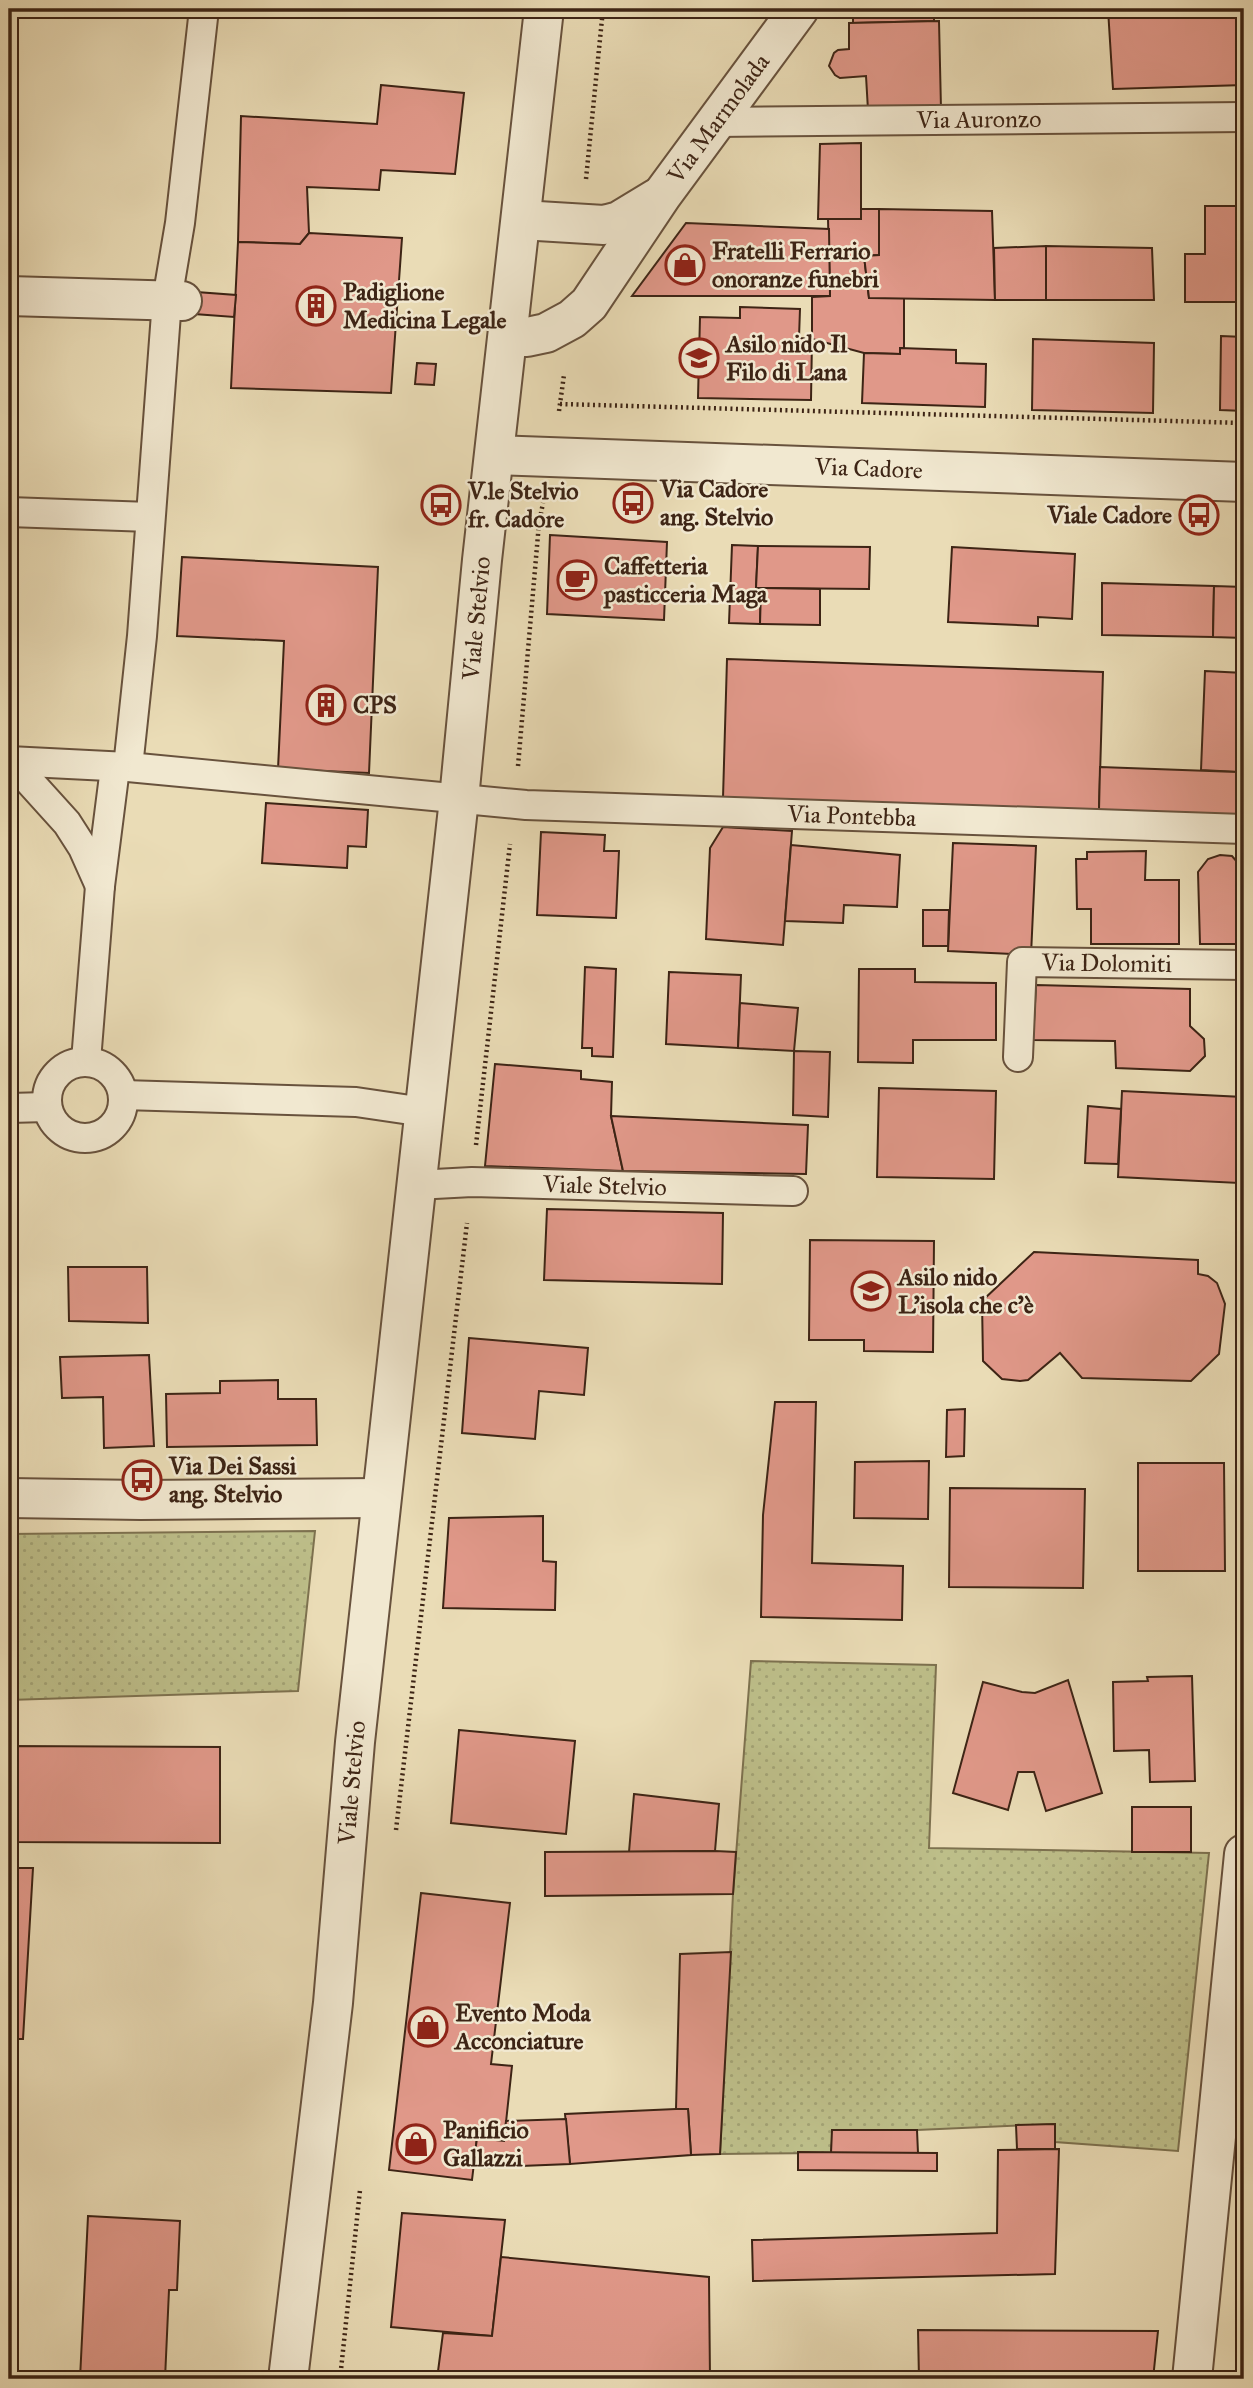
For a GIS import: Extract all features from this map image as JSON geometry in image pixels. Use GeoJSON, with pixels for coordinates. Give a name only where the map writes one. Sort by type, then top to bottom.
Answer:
{"type":"FeatureCollection","features":[{"type":"Feature","properties":{"kind":"street","name":"Viale Stelvio"},"geometry":{"type":"LineString","coordinates":[[288,2379],[333,2003],[355,1742],[544,9]]}},
{"type":"Feature","properties":{"kind":"street","name":"Via Marmolada"},"geometry":{"type":"LineString","coordinates":[[508,337],[545,333],[572,319],[589,304],[662,195],[799,9]]}},
{"type":"Feature","properties":{"kind":"street","name":"Via Marmolada"},"geometry":{"type":"LineString","coordinates":[[521,220],[604,225],[638,211],[662,195]]}},
{"type":"Feature","properties":{"kind":"street"},"geometry":{"type":"LineString","coordinates":[[9,296],[175,300]]}},
{"type":"Feature","properties":{"kind":"street","name":"Via Cadore"},"geometry":{"type":"LineString","coordinates":[[495,455],[1244,482]]}},
{"type":"Feature","properties":{"kind":"street"},"geometry":{"type":"LineString","coordinates":[[9,1498],[381,1499]]}},
{"type":"Feature","properties":{"kind":"street"},"geometry":{"type":"LineString","coordinates":[[1192,2379],[1244,1854]]}},
{"type":"Feature","properties":{"kind":"lane"},"geometry":{"type":"LineString","coordinates":[[86,1061],[100,886],[122,768],[175,300],[180,223],[204,9]]}},
{"type":"Feature","properties":{"kind":"lane","name":"Via Auronzo"},"geometry":{"type":"LineString","coordinates":[[715,122],[1244,117]]}},
{"type":"Feature","properties":{"kind":"lane"},"geometry":{"type":"LineString","coordinates":[[9,512],[150,517]]}},
{"type":"Feature","properties":{"kind":"lane"},"geometry":{"type":"LineString","coordinates":[[10,761],[67,823],[83,848],[100,886]]}},
{"type":"Feature","properties":{"kind":"lane","name":"Via Pontebba"},"geometry":{"type":"LineString","coordinates":[[10,761],[122,768],[514,805],[1244,829]]}},
{"type":"Feature","properties":{"kind":"lane","name":"Via Dolomiti"},"geometry":{"type":"LineString","coordinates":[[1017,1057],[1022,962],[1244,965]]}},
{"type":"Feature","properties":{"kind":"lane"},"geometry":{"type":"LineString","coordinates":[[86,1061],[105,1068],[115,1076],[122,1095],[122,1112],[115,1124],[106,1133],[94,1138],[69,1136],[58,1129],[47,1107],[47,1094],[58,1072],[86,1061]]}},
{"type":"Feature","properties":{"kind":"lane"},"geometry":{"type":"LineString","coordinates":[[122,1095],[356,1102],[424,1112]]}},
{"type":"Feature","properties":{"kind":"lane"},"geometry":{"type":"LineString","coordinates":[[9,1108],[47,1107]]}},
{"type":"Feature","properties":{"kind":"lane","name":"Viale Stelvio"},"geometry":{"type":"LineString","coordinates":[[416,1185],[472,1182],[793,1191]]}},
{"type":"Feature","properties":{"kind":"path"},"geometry":{"type":"LineString","coordinates":[[560,404],[1244,424]]}},
{"type":"Feature","properties":{"kind":"path"},"geometry":{"type":"LineString","coordinates":[[396,1831],[514,805],[539,523],[553,457]]}},
{"type":"Feature","properties":{"kind":"path"},"geometry":{"type":"LineString","coordinates":[[340,2379],[360,2187]]}},
{"type":"Feature","properties":{"kind":"green space"},"geometry":{"type":"Polygon","coordinates":[[[315,1531],[298,1691],[9,1700],[9,1534],[315,1531]]]}},
{"type":"Feature","properties":{"kind":"green space"},"geometry":{"type":"Polygon","coordinates":[[[751,1661],[936,1665],[929,1848],[1209,1853],[1178,2151],[1055,2142],[1055,2124],[917,2130],[833,2130],[831,2153],[720,2154],[733,1894],[751,1661]]]}},
{"type":"Feature","properties":{"kind":"building"},"geometry":{"type":"Polygon","coordinates":[[[853,9],[934,9],[934,21],[853,23],[853,9]]]}},
{"type":"Feature","properties":{"kind":"building"},"geometry":{"type":"Polygon","coordinates":[[[1108,9],[1244,9],[1244,85],[1113,89],[1108,9]]]}},
{"type":"Feature","properties":{"kind":"building"},"geometry":{"type":"Polygon","coordinates":[[[939,21],[941,109],[868,110],[866,76],[840,78],[829,66],[834,53],[849,49],[849,23],[939,21]]]}},
{"type":"Feature","properties":{"kind":"building"},"geometry":{"type":"Polygon","coordinates":[[[381,85],[464,93],[455,174],[381,170],[379,190],[307,187],[309,233],[300,244],[238,242],[241,116],[377,124],[381,85]]]}},
{"type":"Feature","properties":{"kind":"building"},"geometry":{"type":"Polygon","coordinates":[[[861,143],[861,219],[818,219],[820,144],[861,143]]]}},
{"type":"Feature","properties":{"kind":"building"},"geometry":{"type":"Polygon","coordinates":[[[1205,206],[1244,206],[1244,302],[1185,302],[1185,254],[1205,254],[1205,206]]]}},
{"type":"Feature","properties":{"kind":"building"},"geometry":{"type":"Polygon","coordinates":[[[861,209],[879,209],[879,255],[864,256],[869,298],[904,298],[904,348],[900,348],[900,354],[864,353],[812,339],[812,297],[830,296],[828,219],[861,219],[861,209]]]}},
{"type":"Feature","properties":{"kind":"building"},"geometry":{"type":"Polygon","coordinates":[[[879,209],[992,211],[995,300],[869,298],[864,256],[879,255],[879,209]]]}},
{"type":"Feature","properties":{"kind":"building"},"geometry":{"type":"Polygon","coordinates":[[[686,223],[829,229],[830,296],[632,296],[686,223]]]}},
{"type":"Feature","properties":{"kind":"building","name":"Padiglione Medicina Legale"},"geometry":{"type":"Polygon","coordinates":[[[309,233],[402,238],[391,393],[231,388],[238,242],[300,244],[309,233]]]}},
{"type":"Feature","properties":{"kind":"building"},"geometry":{"type":"Polygon","coordinates":[[[1046,246],[1152,248],[1154,300],[1046,300],[1046,246]]]}},
{"type":"Feature","properties":{"kind":"building"},"geometry":{"type":"Polygon","coordinates":[[[1046,246],[1046,300],[995,300],[994,248],[1046,246]]]}},
{"type":"Feature","properties":{"kind":"building"},"geometry":{"type":"Polygon","coordinates":[[[183,291],[236,295],[234,317],[181,313],[183,291]]]}},
{"type":"Feature","properties":{"kind":"building"},"geometry":{"type":"Polygon","coordinates":[[[740,307],[800,309],[799,338],[812,339],[811,400],[698,398],[700,317],[740,318],[740,307]]]}},
{"type":"Feature","properties":{"kind":"building"},"geometry":{"type":"Polygon","coordinates":[[[1221,336],[1244,337],[1244,411],[1220,410],[1221,336]]]}},
{"type":"Feature","properties":{"kind":"building"},"geometry":{"type":"Polygon","coordinates":[[[1033,339],[1154,343],[1153,413],[1032,410],[1033,339]]]}},
{"type":"Feature","properties":{"kind":"building"},"geometry":{"type":"Polygon","coordinates":[[[900,348],[956,350],[956,363],[986,364],[985,407],[862,403],[864,353],[900,354],[900,348]]]}},
{"type":"Feature","properties":{"kind":"building"},"geometry":{"type":"Polygon","coordinates":[[[417,363],[436,364],[434,385],[415,384],[417,363]]]}},
{"type":"Feature","properties":{"kind":"building"},"geometry":{"type":"Polygon","coordinates":[[[550,535],[667,542],[664,620],[547,614],[550,535]]]}},
{"type":"Feature","properties":{"kind":"building"},"geometry":{"type":"Polygon","coordinates":[[[732,545],[758,546],[756,588],[761,588],[760,624],[729,623],[732,545]]]}},
{"type":"Feature","properties":{"kind":"building"},"geometry":{"type":"Polygon","coordinates":[[[758,546],[870,547],[869,589],[756,588],[758,546]]]}},
{"type":"Feature","properties":{"kind":"building"},"geometry":{"type":"Polygon","coordinates":[[[952,547],[1075,554],[1072,619],[1038,617],[1038,626],[948,622],[952,547]]]}},
{"type":"Feature","properties":{"kind":"building","name":"CPS"},"geometry":{"type":"Polygon","coordinates":[[[182,557],[378,567],[369,773],[278,769],[284,641],[177,636],[182,557]]]}},
{"type":"Feature","properties":{"kind":"building"},"geometry":{"type":"Polygon","coordinates":[[[1102,583],[1214,586],[1213,637],[1102,635],[1102,583]]]}},
{"type":"Feature","properties":{"kind":"building"},"geometry":{"type":"Polygon","coordinates":[[[1214,586],[1244,587],[1244,638],[1213,637],[1214,586]]]}},
{"type":"Feature","properties":{"kind":"building"},"geometry":{"type":"Polygon","coordinates":[[[761,588],[820,589],[820,625],[760,624],[761,588]]]}},
{"type":"Feature","properties":{"kind":"building"},"geometry":{"type":"Polygon","coordinates":[[[727,659],[1103,672],[1099,810],[723,798],[727,659]]]}},
{"type":"Feature","properties":{"kind":"building"},"geometry":{"type":"Polygon","coordinates":[[[1205,671],[1244,673],[1244,779],[1237,779],[1237,772],[1201,770],[1205,671]]]}},
{"type":"Feature","properties":{"kind":"building"},"geometry":{"type":"Polygon","coordinates":[[[1100,767],[1237,772],[1236,815],[1099,810],[1100,767]]]}},
{"type":"Feature","properties":{"kind":"building"},"geometry":{"type":"Polygon","coordinates":[[[266,803],[368,810],[366,847],[348,846],[347,868],[262,863],[266,803]]]}},
{"type":"Feature","properties":{"kind":"building"},"geometry":{"type":"Polygon","coordinates":[[[723,827],[792,831],[783,945],[706,939],[710,848],[723,827]]]}},
{"type":"Feature","properties":{"kind":"building"},"geometry":{"type":"Polygon","coordinates":[[[541,832],[605,835],[604,851],[619,851],[616,918],[537,915],[541,832]]]}},
{"type":"Feature","properties":{"kind":"building"},"geometry":{"type":"Polygon","coordinates":[[[953,843],[1036,846],[1031,955],[948,951],[953,843]]]}},
{"type":"Feature","properties":{"kind":"building"},"geometry":{"type":"Polygon","coordinates":[[[791,845],[900,855],[897,907],[844,905],[843,923],[785,921],[791,845]]]}},
{"type":"Feature","properties":{"kind":"building"},"geometry":{"type":"Polygon","coordinates":[[[1146,851],[1145,880],[1179,880],[1179,944],[1091,944],[1091,909],[1077,909],[1076,859],[1087,859],[1087,852],[1146,851]]]}},
{"type":"Feature","properties":{"kind":"building"},"geometry":{"type":"Polygon","coordinates":[[[1220,855],[1232,856],[1244,870],[1244,944],[1200,944],[1198,872],[1208,859],[1220,855]]]}},
{"type":"Feature","properties":{"kind":"building"},"geometry":{"type":"Polygon","coordinates":[[[923,910],[949,910],[948,946],[923,946],[923,910]]]}},
{"type":"Feature","properties":{"kind":"building"},"geometry":{"type":"Polygon","coordinates":[[[585,967],[616,969],[613,1057],[592,1056],[592,1048],[582,1048],[585,967]]]}},
{"type":"Feature","properties":{"kind":"building"},"geometry":{"type":"Polygon","coordinates":[[[859,969],[915,969],[915,982],[996,983],[996,1040],[913,1040],[913,1063],[858,1062],[859,969]]]}},
{"type":"Feature","properties":{"kind":"building"},"geometry":{"type":"Polygon","coordinates":[[[669,972],[741,975],[738,1048],[666,1044],[669,972]]]}},
{"type":"Feature","properties":{"kind":"building"},"geometry":{"type":"Polygon","coordinates":[[[1036,985],[1190,989],[1190,1026],[1204,1039],[1205,1056],[1190,1071],[1116,1068],[1115,1041],[1033,1040],[1036,985]]]}},
{"type":"Feature","properties":{"kind":"building"},"geometry":{"type":"Polygon","coordinates":[[[740,1003],[798,1008],[794,1051],[738,1048],[740,1003]]]}},
{"type":"Feature","properties":{"kind":"building"},"geometry":{"type":"Polygon","coordinates":[[[794,1051],[830,1052],[828,1117],[793,1115],[794,1051]]]}},
{"type":"Feature","properties":{"kind":"building"},"geometry":{"type":"Polygon","coordinates":[[[495,1064],[581,1071],[581,1079],[612,1082],[611,1116],[623,1171],[485,1166],[495,1064]]]}},
{"type":"Feature","properties":{"kind":"building"},"geometry":{"type":"Polygon","coordinates":[[[879,1088],[996,1091],[994,1179],[877,1177],[879,1088]]]}},
{"type":"Feature","properties":{"kind":"building"},"geometry":{"type":"Polygon","coordinates":[[[1122,1091],[1243,1097],[1239,1183],[1118,1177],[1122,1091]]]}},
{"type":"Feature","properties":{"kind":"building"},"geometry":{"type":"Polygon","coordinates":[[[1088,1106],[1121,1109],[1118,1164],[1085,1163],[1088,1106]]]}},
{"type":"Feature","properties":{"kind":"building"},"geometry":{"type":"Polygon","coordinates":[[[611,1116],[808,1125],[806,1174],[623,1171],[611,1116]]]}},
{"type":"Feature","properties":{"kind":"building"},"geometry":{"type":"Polygon","coordinates":[[[547,1209],[723,1213],[722,1284],[544,1280],[547,1209]]]}},
{"type":"Feature","properties":{"kind":"building","name":"Asilo nido L'isola che c'è"},"geometry":{"type":"Polygon","coordinates":[[[810,1240],[934,1241],[933,1352],[864,1351],[864,1340],[809,1340],[810,1240]]]}},
{"type":"Feature","properties":{"kind":"building"},"geometry":{"type":"Polygon","coordinates":[[[1034,1252],[1198,1260],[1198,1274],[1208,1276],[1217,1283],[1225,1304],[1219,1354],[1191,1381],[1082,1378],[1060,1353],[1028,1380],[1002,1379],[983,1361],[982,1301],[1034,1252]]]}},
{"type":"Feature","properties":{"kind":"building"},"geometry":{"type":"Polygon","coordinates":[[[68,1267],[147,1267],[148,1323],[69,1321],[68,1267]]]}},
{"type":"Feature","properties":{"kind":"building"},"geometry":{"type":"Polygon","coordinates":[[[469,1338],[588,1348],[584,1395],[539,1391],[535,1439],[462,1433],[469,1338]]]}},
{"type":"Feature","properties":{"kind":"building"},"geometry":{"type":"Polygon","coordinates":[[[149,1355],[154,1446],[104,1448],[103,1397],[62,1398],[60,1357],[149,1355]]]}},
{"type":"Feature","properties":{"kind":"building"},"geometry":{"type":"Polygon","coordinates":[[[278,1380],[278,1399],[316,1399],[317,1445],[167,1447],[166,1394],[220,1393],[220,1381],[278,1380]]]}},
{"type":"Feature","properties":{"kind":"building"},"geometry":{"type":"Polygon","coordinates":[[[775,1402],[816,1402],[812,1563],[903,1566],[902,1620],[761,1617],[763,1515],[775,1402]]]}},
{"type":"Feature","properties":{"kind":"building"},"geometry":{"type":"Polygon","coordinates":[[[965,1409],[964,1456],[946,1457],[947,1410],[965,1409]]]}},
{"type":"Feature","properties":{"kind":"building"},"geometry":{"type":"Polygon","coordinates":[[[929,1461],[928,1519],[854,1518],[855,1462],[929,1461]]]}},
{"type":"Feature","properties":{"kind":"building"},"geometry":{"type":"Polygon","coordinates":[[[1138,1463],[1224,1463],[1225,1571],[1138,1571],[1138,1463]]]}},
{"type":"Feature","properties":{"kind":"building"},"geometry":{"type":"Polygon","coordinates":[[[950,1488],[1085,1489],[1083,1588],[949,1587],[950,1488]]]}},
{"type":"Feature","properties":{"kind":"building"},"geometry":{"type":"Polygon","coordinates":[[[543,1516],[543,1561],[556,1562],[555,1610],[443,1608],[449,1518],[543,1516]]]}},
{"type":"Feature","properties":{"kind":"building"},"geometry":{"type":"Polygon","coordinates":[[[1192,1676],[1195,1781],[1150,1782],[1149,1750],[1114,1751],[1113,1682],[1148,1681],[1147,1677],[1192,1676]]]}},
{"type":"Feature","properties":{"kind":"building"},"geometry":{"type":"Polygon","coordinates":[[[1068,1680],[1102,1793],[1046,1811],[1034,1772],[1018,1772],[1008,1810],[953,1793],[983,1682],[1035,1693],[1068,1680]]]}},
{"type":"Feature","properties":{"kind":"building"},"geometry":{"type":"Polygon","coordinates":[[[459,1730],[575,1741],[566,1834],[451,1823],[459,1730]]]}},
{"type":"Feature","properties":{"kind":"building"},"geometry":{"type":"Polygon","coordinates":[[[9,1746],[220,1747],[220,1843],[9,1842],[9,1746]]]}},
{"type":"Feature","properties":{"kind":"building"},"geometry":{"type":"Polygon","coordinates":[[[634,1794],[719,1804],[715,1851],[629,1852],[634,1794]]]}},
{"type":"Feature","properties":{"kind":"building"},"geometry":{"type":"Polygon","coordinates":[[[1132,1807],[1191,1807],[1191,1852],[1132,1852],[1132,1807]]]}},
{"type":"Feature","properties":{"kind":"building"},"geometry":{"type":"Polygon","coordinates":[[[545,1852],[736,1852],[733,1894],[545,1896],[545,1852]]]}},
{"type":"Feature","properties":{"kind":"building"},"geometry":{"type":"Polygon","coordinates":[[[9,1868],[33,1868],[23,2039],[9,2039],[9,1868]]]}},
{"type":"Feature","properties":{"kind":"building"},"geometry":{"type":"Polygon","coordinates":[[[421,1893],[510,1903],[491,2064],[512,2066],[504,2141],[477,2138],[472,2180],[389,2170],[421,1893]]]}},
{"type":"Feature","properties":{"kind":"building"},"geometry":{"type":"Polygon","coordinates":[[[731,1952],[720,2154],[691,2155],[688,2109],[676,2109],[680,1954],[731,1952]]]}},
{"type":"Feature","properties":{"kind":"building"},"geometry":{"type":"Polygon","coordinates":[[[688,2109],[691,2155],[570,2164],[565,2114],[688,2109]]]}},
{"type":"Feature","properties":{"kind":"building"},"geometry":{"type":"Polygon","coordinates":[[[566,2119],[570,2164],[473,2168],[477,2138],[504,2141],[506,2121],[566,2119]]]}},
{"type":"Feature","properties":{"kind":"building"},"geometry":{"type":"Polygon","coordinates":[[[1055,2124],[1055,2149],[1017,2149],[1016,2125],[1055,2124]]]}},
{"type":"Feature","properties":{"kind":"building"},"geometry":{"type":"Polygon","coordinates":[[[832,2130],[917,2130],[918,2153],[831,2153],[832,2130]]]}},
{"type":"Feature","properties":{"kind":"building"},"geometry":{"type":"Polygon","coordinates":[[[1059,2149],[1055,2274],[753,2281],[752,2240],[997,2233],[998,2150],[1059,2149]]]}},
{"type":"Feature","properties":{"kind":"building"},"geometry":{"type":"Polygon","coordinates":[[[798,2152],[937,2153],[937,2171],[798,2170],[798,2152]]]}},
{"type":"Feature","properties":{"kind":"building"},"geometry":{"type":"Polygon","coordinates":[[[402,2213],[505,2220],[492,2336],[391,2327],[402,2213]]]}},
{"type":"Feature","properties":{"kind":"building"},"geometry":{"type":"Polygon","coordinates":[[[88,2216],[180,2221],[177,2290],[169,2290],[165,2379],[80,2379],[88,2216]]]}},
{"type":"Feature","properties":{"kind":"building"},"geometry":{"type":"Polygon","coordinates":[[[501,2257],[709,2277],[710,2379],[437,2379],[443,2333],[492,2336],[501,2257]]]}},
{"type":"Feature","properties":{"kind":"building"},"geometry":{"type":"Polygon","coordinates":[[[918,2330],[1158,2331],[1153,2379],[919,2379],[918,2330]]]}},
{"type":"Feature","properties":{"kind":"building"},"geometry":{"type":"Polygon","coordinates":[[[1229,2371],[1244,2371],[1244,2379],[1230,2379],[1229,2371]]]}},
{"type":"Feature","properties":{"kind":"place","name":"Fratelli Ferrario onoranze funebri"},"geometry":{"type":"Point","coordinates":[685,265]}},
{"type":"Feature","properties":{"kind":"place","name":"Padiglione Medicina Legale"},"geometry":{"type":"Point","coordinates":[316,306]}},
{"type":"Feature","properties":{"kind":"place","name":"Asilo nido Il Filo di Lana"},"geometry":{"type":"Point","coordinates":[699,358]}},
{"type":"Feature","properties":{"kind":"place","name":"Via Cadore ang. Stelvio"},"geometry":{"type":"Point","coordinates":[633,503]}},
{"type":"Feature","properties":{"kind":"place","name":"V.le Stelvio fr. Cadore"},"geometry":{"type":"Point","coordinates":[441,505]}},
{"type":"Feature","properties":{"kind":"place","name":"Viale Cadore"},"geometry":{"type":"Point","coordinates":[1199,515]}},
{"type":"Feature","properties":{"kind":"place","name":"Caffetteria pasticceria Maga"},"geometry":{"type":"Point","coordinates":[577,580]}},
{"type":"Feature","properties":{"kind":"place","name":"CPS"},"geometry":{"type":"Point","coordinates":[326,705]}},
{"type":"Feature","properties":{"kind":"place","name":"Asilo nido L'isola che c'è"},"geometry":{"type":"Point","coordinates":[871,1291]}},
{"type":"Feature","properties":{"kind":"place","name":"Via Dei Sassi ang. Stelvio"},"geometry":{"type":"Point","coordinates":[142,1480]}},
{"type":"Feature","properties":{"kind":"place","name":"Evento Moda Acconciature"},"geometry":{"type":"Point","coordinates":[428,2027]}},
{"type":"Feature","properties":{"kind":"place","name":"Panificio Gallazzi"},"geometry":{"type":"Point","coordinates":[416,2144]}}]}
